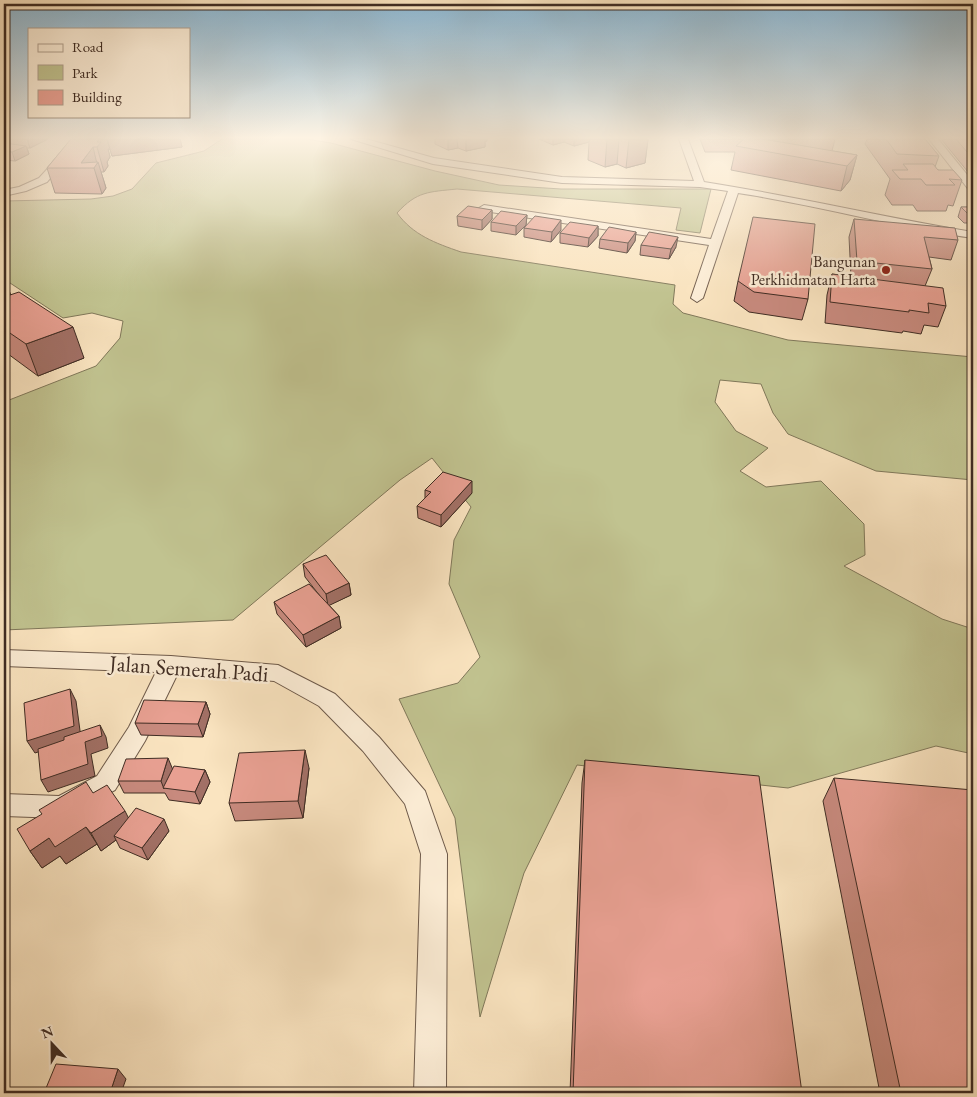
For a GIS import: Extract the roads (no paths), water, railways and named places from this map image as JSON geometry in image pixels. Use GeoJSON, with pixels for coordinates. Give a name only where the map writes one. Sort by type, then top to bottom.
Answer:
{"type":"FeatureCollection","features":[{"type":"Feature","properties":{"kind":"street"},"geometry":{"type":"LineString","coordinates":[[4,193],[17,190]]}},
{"type":"Feature","properties":{"kind":"street"},"geometry":{"type":"LineString","coordinates":[[697,298],[734,190]]}},
{"type":"Feature","properties":{"kind":"street"},"geometry":{"type":"LineString","coordinates":[[740,190],[902,223],[973,235]]}},
{"type":"Feature","properties":{"kind":"street"},"geometry":{"type":"LineString","coordinates":[[484,208],[716,243]]}},
{"type":"Feature","properties":{"kind":"street","name":"Jalan Semerah Padi"},"geometry":{"type":"LineString","coordinates":[[4,658],[171,664],[278,673],[326,700],[370,744],[416,798],[434,854],[430,1093]]}},
{"type":"Feature","properties":{"kind":"street"},"geometry":{"type":"LineString","coordinates":[[4,804],[62,807],[106,783],[137,734],[171,664]]}},
{"type":"Feature","properties":{"kind":"place","name":"Bangunan Perkhidmatan Harta"},"geometry":{"type":"Point","coordinates":[886,270]}}]}
